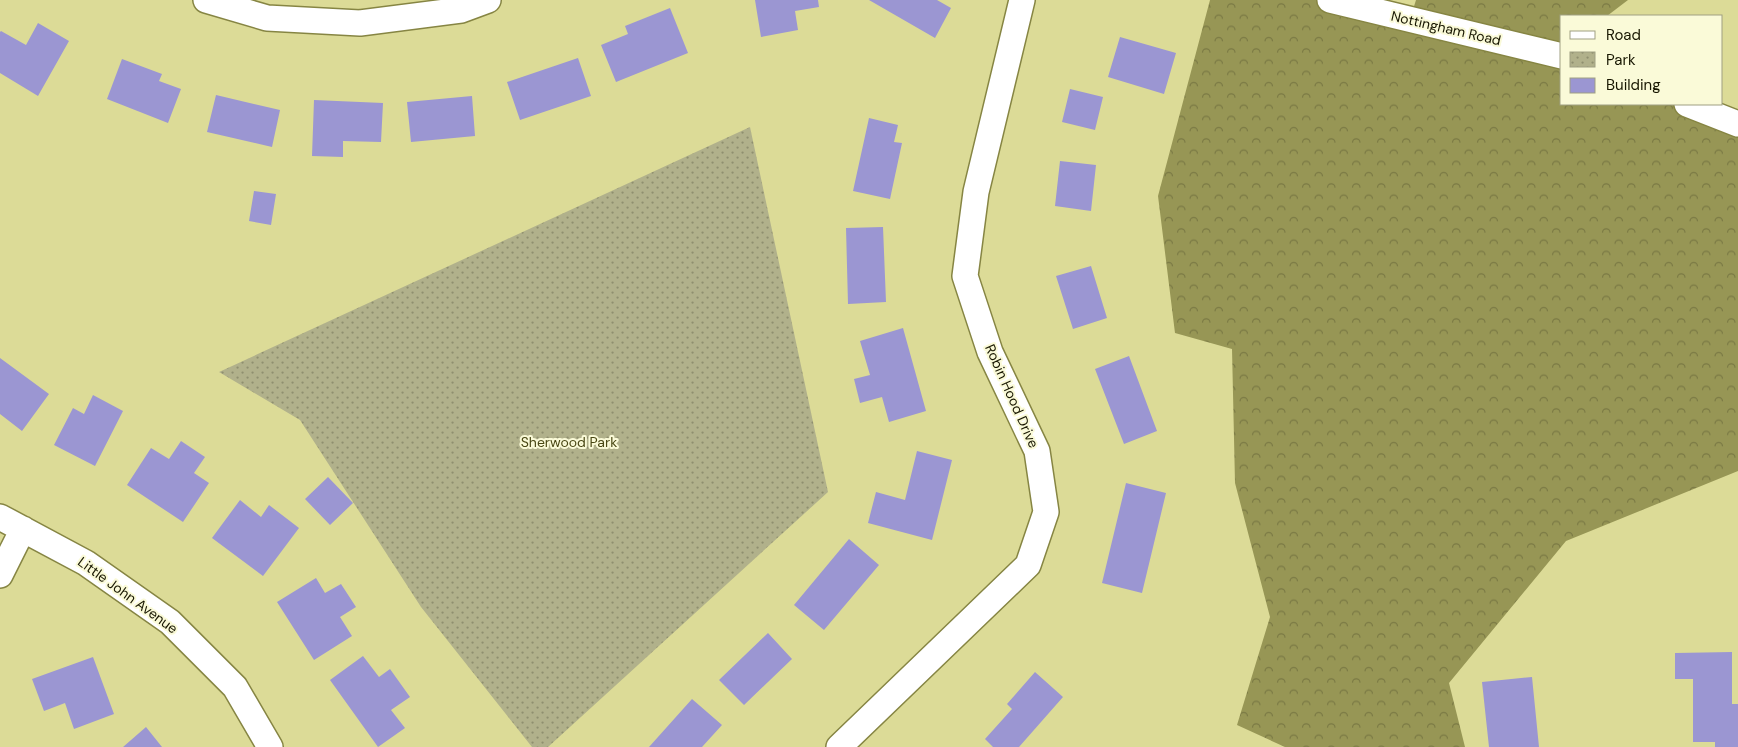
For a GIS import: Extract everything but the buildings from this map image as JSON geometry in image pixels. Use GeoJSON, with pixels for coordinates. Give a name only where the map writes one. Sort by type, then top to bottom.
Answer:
{"type":"FeatureCollection","features":[{"type":"Feature","properties":{"kind":"street"},"geometry":{"type":"LineString","coordinates":[[206,0],[267,18],[360,23],[461,10],[488,0]]}},
{"type":"Feature","properties":{"kind":"street","name":"Robin Hood Drive"},"geometry":{"type":"LineString","coordinates":[[839,747],[1028,565],[1046,512],[1037,451],[990,352],[965,276],[976,192],[1022,0]]}},
{"type":"Feature","properties":{"kind":"street","name":"Nottingham Road"},"geometry":{"type":"LineString","coordinates":[[1330,0],[1560,56]]}},
{"type":"Feature","properties":{"kind":"street"},"geometry":{"type":"LineString","coordinates":[[1689,105],[1738,124]]}},
{"type":"Feature","properties":{"kind":"street","name":"Little John Avenue"},"geometry":{"type":"LineString","coordinates":[[0,517],[86,563],[170,622],[235,688],[270,747]]}},
{"type":"Feature","properties":{"kind":"street"},"geometry":{"type":"LineString","coordinates":[[0,575],[23,529]]}},
{"type":"Feature","properties":{"kind":"green space"},"geometry":{"type":"Polygon","coordinates":[[[1210,0],[1330,0],[1410,19],[1416,0],[1628,0],[1608,15],[1560,15],[1560,105],[1690,105],[1738,124],[1738,471],[1566,541],[1449,683],[1465,747],[1285,747],[1237,725],[1270,617],[1235,483],[1232,349],[1175,333],[1158,196],[1210,0]]]}},
{"type":"Feature","properties":{"kind":"green space","name":"Sherwood Park"},"geometry":{"type":"Polygon","coordinates":[[[750,127],[828,492],[548,747],[532,747],[421,607],[300,420],[219,372],[750,127]]]}}]}
